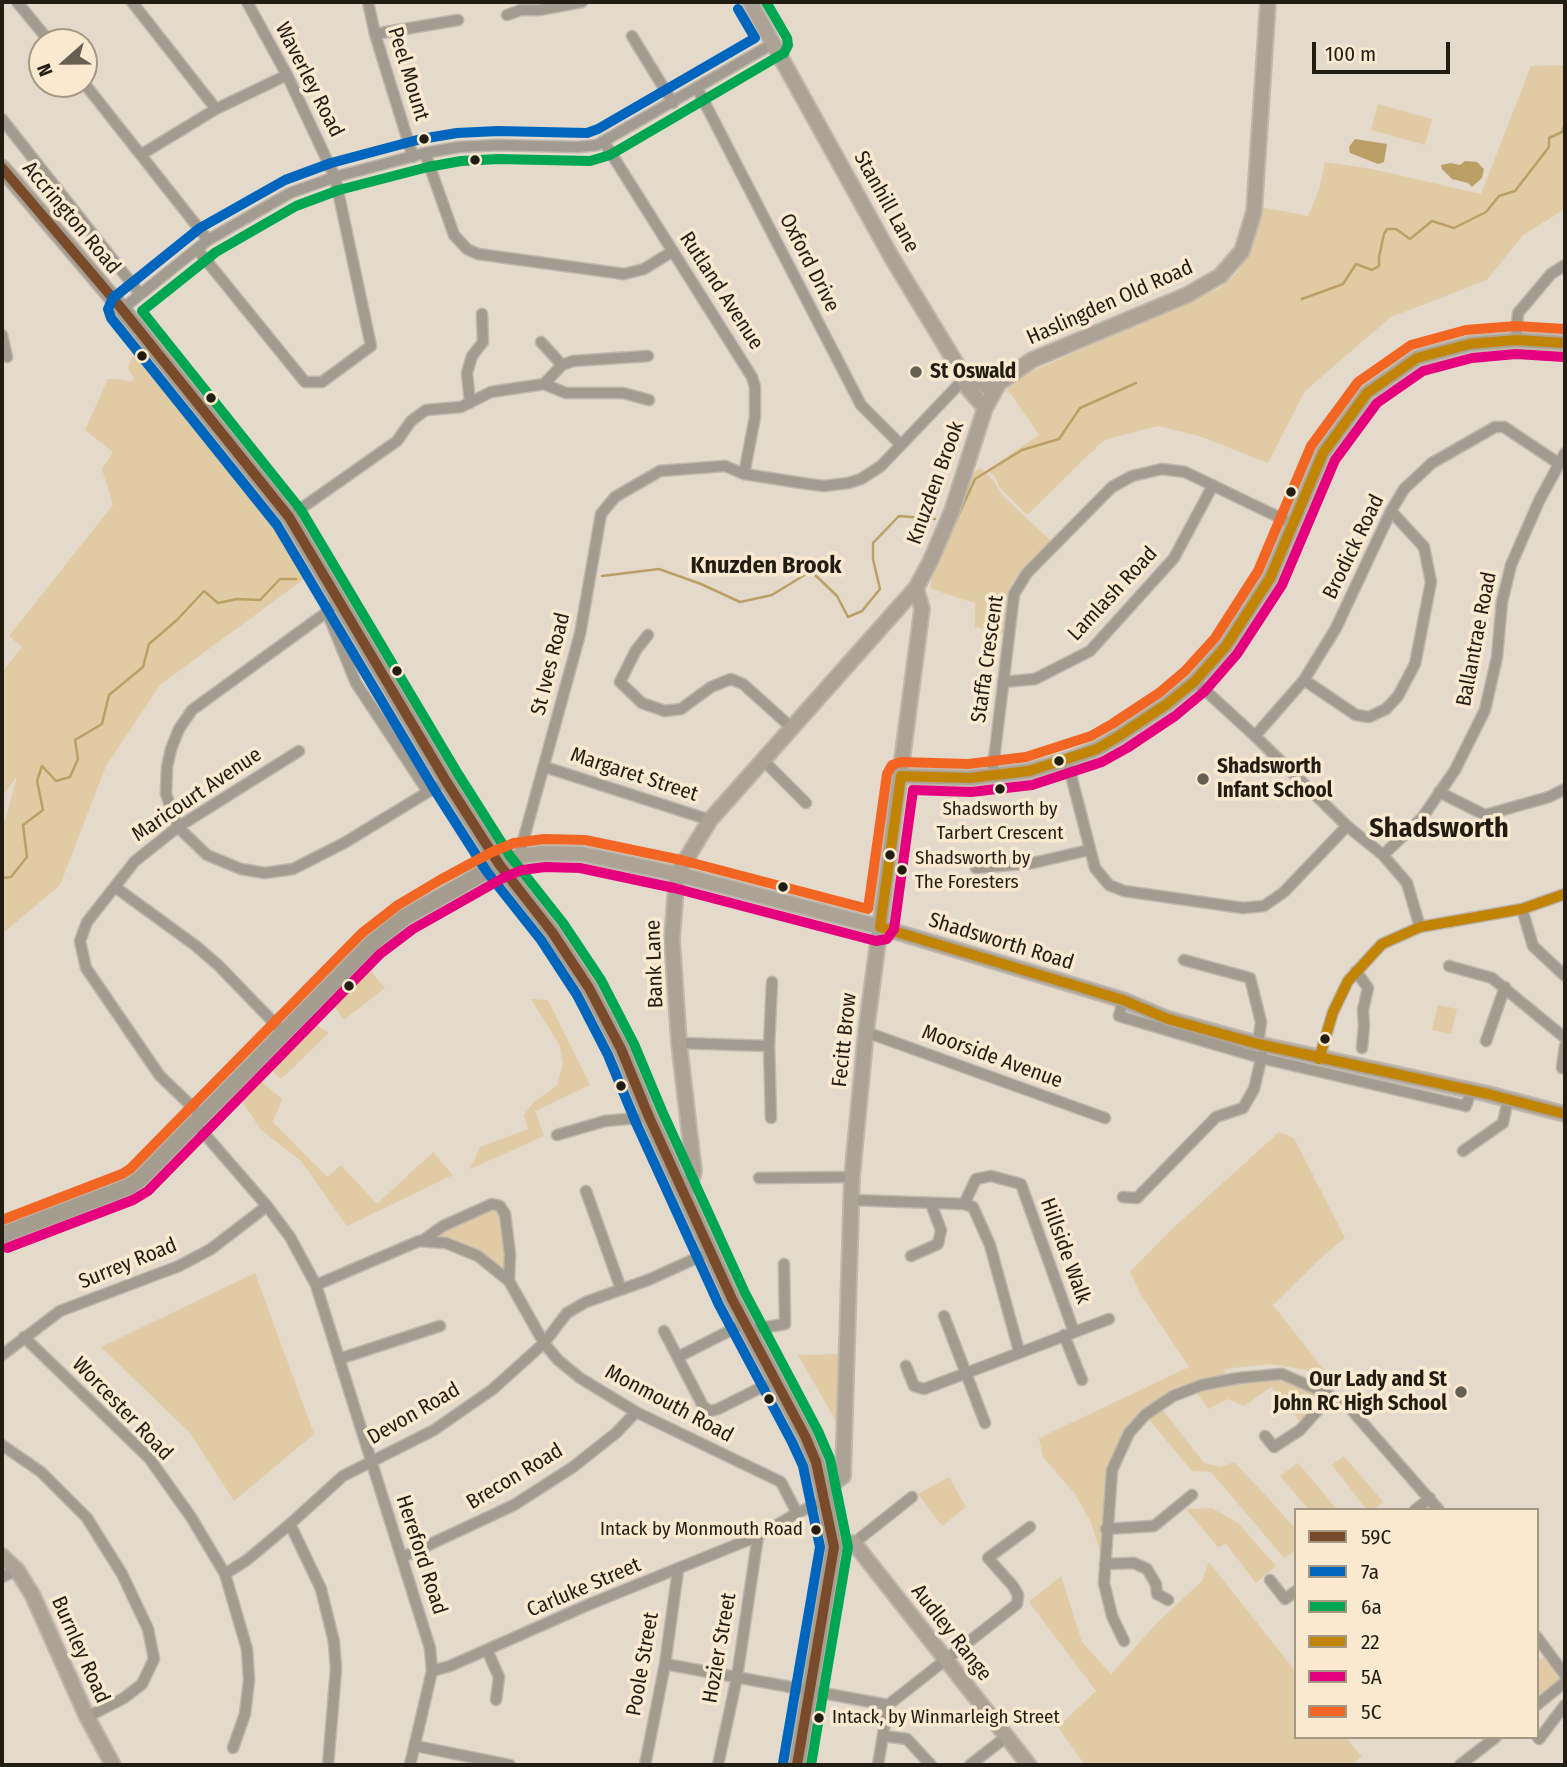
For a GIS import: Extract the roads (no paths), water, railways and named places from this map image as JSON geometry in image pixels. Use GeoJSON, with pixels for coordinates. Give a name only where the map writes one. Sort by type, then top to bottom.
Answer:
{"type":"FeatureCollection","features":[{"type":"Feature","properties":{"kind":"main road","name":"Stanhill Lane"},"geometry":{"type":"LineString","coordinates":[[750,2],[892,258],[965,378],[966,386],[985,408]]}},
{"type":"Feature","properties":{"kind":"main road","name":"Haslingden Old Road"},"geometry":{"type":"LineString","coordinates":[[993,391],[1005,378],[1032,360],[1187,295],[1228,270],[1242,251],[1254,212],[1268,2]]}},
{"type":"Feature","properties":{"kind":"main road","name":"Accrington Road"},"geometry":{"type":"LineString","coordinates":[[2,168],[122,309],[289,517],[446,781],[499,864],[552,932],[589,988],[621,1049],[710,1251],[816,1462],[834,1547],[797,1765]]}},
{"type":"Feature","properties":{"kind":"main road"},"geometry":{"type":"LineString","coordinates":[[901,776],[969,778],[1029,771],[1067,760],[1119,736],[1167,704],[1195,681],[1226,646],[1269,580],[1323,453],[1367,393],[1417,358],[1470,344],[1516,340],[1565,343]]}},
{"type":"Feature","properties":{"kind":"main road"},"geometry":{"type":"LineString","coordinates":[[965,378],[973,378],[993,391]]}},
{"type":"Feature","properties":{"kind":"main road","name":"Knuzden Brook"},"geometry":{"type":"LineString","coordinates":[[916,588],[952,511],[993,391]]}},
{"type":"Feature","properties":{"kind":"main road","name":"Bank Lane"},"geometry":{"type":"LineString","coordinates":[[684,1192],[689,1189],[694,1171],[679,1043],[672,939],[677,874],[710,820],[916,588]]}},
{"type":"Feature","properties":{"kind":"main road","name":"Fecitt Brow"},"geometry":{"type":"LineString","coordinates":[[824,1496],[843,1476],[852,1177],[866,1032],[922,608],[916,588]]}},
{"type":"Feature","properties":{"kind":"main road","name":"Shadsworth Road"},"geometry":{"type":"LineString","coordinates":[[499,864],[519,856],[544,853],[582,854],[677,874],[880,927],[1123,1000],[1168,1019],[1262,1049],[1471,1091],[1565,1114]]}},
{"type":"Feature","properties":{"kind":"main road"},"geometry":{"type":"LineString","coordinates":[[2,1235],[128,1187],[139,1180],[362,952],[405,917],[499,864]]}},
{"type":"Feature","properties":{"kind":"main road"},"geometry":{"type":"LineString","coordinates":[[834,1547],[854,1543]]}},
{"type":"Feature","properties":{"kind":"main road","name":"Audley Range"},"geometry":{"type":"LineString","coordinates":[[854,1543],[1029,1765]]}},
{"type":"Feature","properties":{"kind":"main road","name":"Burnley Road"},"geometry":{"type":"LineString","coordinates":[[2,1556],[17,1570],[33,1596],[87,1717],[113,1765]]}},
{"type":"Feature","properties":{"kind":"street"},"geometry":{"type":"LineString","coordinates":[[18,2],[39,28]]}},
{"type":"Feature","properties":{"kind":"street"},"geometry":{"type":"LineString","coordinates":[[132,2],[216,109]]}},
{"type":"Feature","properties":{"kind":"street","name":"Waverley Road"},"geometry":{"type":"LineString","coordinates":[[197,249],[305,382],[322,382],[371,346],[335,177],[287,75],[247,2]]}},
{"type":"Feature","properties":{"kind":"street","name":"Peel Mount"},"geometry":{"type":"LineString","coordinates":[[368,2],[375,34],[413,157]]}},
{"type":"Feature","properties":{"kind":"street"},"geometry":{"type":"LineString","coordinates":[[510,10],[582,2]]}},
{"type":"Feature","properties":{"kind":"street"},"geometry":{"type":"LineString","coordinates":[[375,34],[458,20]]}},
{"type":"Feature","properties":{"kind":"street"},"geometry":{"type":"LineString","coordinates":[[632,36],[638,52],[673,103]]}},
{"type":"Feature","properties":{"kind":"street"},"geometry":{"type":"LineString","coordinates":[[122,309],[208,240],[290,193],[335,177],[425,153],[459,147],[589,147],[604,142],[774,43]]}},
{"type":"Feature","properties":{"kind":"street"},"geometry":{"type":"LineString","coordinates":[[142,154],[216,109],[287,75]]}},
{"type":"Feature","properties":{"kind":"street","name":"Oxford Drive"},"geometry":{"type":"LineString","coordinates":[[697,88],[861,405],[901,445]]}},
{"type":"Feature","properties":{"kind":"street"},"geometry":{"type":"LineString","coordinates":[[96,98],[208,240]]}},
{"type":"Feature","properties":{"kind":"street"},"geometry":{"type":"LineString","coordinates":[[2,119],[140,294]]}},
{"type":"Feature","properties":{"kind":"street","name":"Rutland Avenue"},"geometry":{"type":"LineString","coordinates":[[604,142],[752,377],[755,387],[755,417],[744,474]]}},
{"type":"Feature","properties":{"kind":"street"},"geometry":{"type":"LineString","coordinates":[[425,153],[454,235],[467,249],[478,254],[624,274],[644,269],[673,251]]}},
{"type":"Feature","properties":{"kind":"street"},"geometry":{"type":"LineString","coordinates":[[1516,340],[1518,313],[1551,274],[1565,265]]}},
{"type":"Feature","properties":{"kind":"street"},"geometry":{"type":"LineString","coordinates":[[470,403],[467,373],[472,356],[483,342],[482,314]]}},
{"type":"Feature","properties":{"kind":"street"},"geometry":{"type":"LineString","coordinates":[[2,335],[7,357]]}},
{"type":"Feature","properties":{"kind":"street"},"geometry":{"type":"LineString","coordinates":[[541,342],[562,366]]}},
{"type":"Feature","properties":{"kind":"street"},"geometry":{"type":"LineString","coordinates":[[544,384],[562,366],[573,361],[648,356]]}},
{"type":"Feature","properties":{"kind":"street","name":"St Ives Road"},"geometry":{"type":"LineString","coordinates":[[519,856],[580,635],[601,514],[615,497],[660,471],[725,466],[744,474],[808,484],[838,485],[860,479],[892,456],[965,378]]}},
{"type":"Feature","properties":{"kind":"street"},"geometry":{"type":"LineString","coordinates":[[289,517],[397,441],[411,421],[426,410],[461,407],[491,392],[544,384],[566,393],[623,393],[649,400]]}},
{"type":"Feature","properties":{"kind":"street","name":"Brodick Road"},"geometry":{"type":"LineString","coordinates":[[1255,736],[1304,680],[1336,628],[1391,511],[1404,489],[1432,463],[1495,427],[1504,427],[1558,463]]}},
{"type":"Feature","properties":{"kind":"street","name":"Ballantrae Road"},"geometry":{"type":"LineString","coordinates":[[1383,855],[1422,818],[1455,770],[1485,710],[1497,657],[1502,602],[1511,565],[1565,453]]}},
{"type":"Feature","properties":{"kind":"street","name":"Staffa Crescent"},"geometry":{"type":"LineString","coordinates":[[992,776],[1014,594],[1027,572],[1112,486],[1132,476],[1162,469],[1185,472],[1293,524]]}},
{"type":"Feature","properties":{"kind":"street","name":"Lamlash Road"},"geometry":{"type":"LineString","coordinates":[[1003,682],[1035,679],[1090,651],[1174,558],[1213,485]]}},
{"type":"Feature","properties":{"kind":"street"},"geometry":{"type":"LineString","coordinates":[[1304,680],[1356,715],[1369,717],[1386,709],[1398,696],[1415,664],[1431,582],[1424,547],[1391,511]]}},
{"type":"Feature","properties":{"kind":"street"},"geometry":{"type":"LineString","coordinates":[[339,599],[327,612],[192,710],[170,749],[167,766],[166,794],[178,827],[207,855],[241,869],[265,873],[293,869],[344,843],[446,781]]}},
{"type":"Feature","properties":{"kind":"street"},"geometry":{"type":"LineString","coordinates":[[327,612],[356,683],[428,792]]}},
{"type":"Feature","properties":{"kind":"street"},"geometry":{"type":"LineString","coordinates":[[648,635],[636,650],[620,682],[642,703],[665,711],[681,709],[711,687],[731,680],[743,684],[793,729]]}},
{"type":"Feature","properties":{"kind":"street"},"geometry":{"type":"LineString","coordinates":[[1195,681],[1347,826],[1383,855],[1407,883],[1420,927]]}},
{"type":"Feature","properties":{"kind":"street","name":"Maricourt Avenue"},"geometry":{"type":"LineString","coordinates":[[198,1119],[160,1076],[86,968],[80,941],[87,922],[135,861],[178,827],[299,751]]}},
{"type":"Feature","properties":{"kind":"street"},"geometry":{"type":"LineString","coordinates":[[1067,760],[1089,850],[1100,875],[1115,888],[1257,908],[1284,892],[1347,826]]}},
{"type":"Feature","properties":{"kind":"street"},"geometry":{"type":"LineString","coordinates":[[764,761],[806,803]]}},
{"type":"Feature","properties":{"kind":"street","name":"Margaret Street"},"geometry":{"type":"LineString","coordinates":[[545,767],[710,820]]}},
{"type":"Feature","properties":{"kind":"street"},"geometry":{"type":"LineString","coordinates":[[1439,792],[1485,816],[1549,797],[1565,789]]}},
{"type":"Feature","properties":{"kind":"street"},"geometry":{"type":"LineString","coordinates":[[976,868],[1033,863],[1089,850]]}},
{"type":"Feature","properties":{"kind":"street"},"geometry":{"type":"LineString","coordinates":[[114,887],[211,958],[283,1032]]}},
{"type":"Feature","properties":{"kind":"street"},"geometry":{"type":"LineString","coordinates":[[1319,1059],[1333,1012],[1348,981],[1381,944],[1420,927],[1522,909],[1565,894]]}},
{"type":"Feature","properties":{"kind":"street"},"geometry":{"type":"LineString","coordinates":[[1522,909],[1533,946],[1565,976]]}},
{"type":"Feature","properties":{"kind":"street"},"geometry":{"type":"LineString","coordinates":[[1123,1196],[1137,1198],[1216,1117],[1243,1108],[1254,1089],[1262,1049],[1261,1022],[1250,978],[1184,960]]}},
{"type":"Feature","properties":{"kind":"street"},"geometry":{"type":"LineString","coordinates":[[1449,966],[1492,978],[1565,1038]]}},
{"type":"Feature","properties":{"kind":"street"},"geometry":{"type":"LineString","coordinates":[[1356,971],[1368,988],[1363,1010],[1362,1048]]}},
{"type":"Feature","properties":{"kind":"street"},"geometry":{"type":"LineString","coordinates":[[771,1118],[769,1046],[772,982]]}},
{"type":"Feature","properties":{"kind":"street"},"geometry":{"type":"LineString","coordinates":[[1486,1041],[1505,987]]}},
{"type":"Feature","properties":{"kind":"street","name":"Moorside Avenue"},"geometry":{"type":"LineString","coordinates":[[866,1032],[1105,1118]]}},
{"type":"Feature","properties":{"kind":"street"},"geometry":{"type":"LineString","coordinates":[[679,1043],[769,1046]]}},
{"type":"Feature","properties":{"kind":"street"},"geometry":{"type":"LineString","coordinates":[[1562,1068],[1565,1046]]}},
{"type":"Feature","properties":{"kind":"street","name":"Shadsworth Road"},"geometry":{"type":"LineString","coordinates":[[1262,1049],[1466,1106],[1471,1091]]}},
{"type":"Feature","properties":{"kind":"street"},"geometry":{"type":"LineString","coordinates":[[1463,1151],[1503,1123],[1507,1099]]}},
{"type":"Feature","properties":{"kind":"street"},"geometry":{"type":"LineString","coordinates":[[557,1135],[605,1121],[649,1117]]}},
{"type":"Feature","properties":{"kind":"street","name":"Hereford Road"},"geometry":{"type":"LineString","coordinates":[[198,1119],[267,1206],[289,1237],[316,1285],[430,1648],[432,1671],[410,1765]]}},
{"type":"Feature","properties":{"kind":"street","name":"Hillside Walk"},"geometry":{"type":"LineString","coordinates":[[964,1204],[975,1179],[991,1176],[1021,1184],[1082,1380]]}},
{"type":"Feature","properties":{"kind":"street"},"geometry":{"type":"LineString","coordinates":[[760,1178],[852,1177]]}},
{"type":"Feature","properties":{"kind":"street"},"geometry":{"type":"LineString","coordinates":[[586,1191],[621,1289]]}},
{"type":"Feature","properties":{"kind":"street"},"geometry":{"type":"LineString","coordinates":[[852,1200],[964,1204],[973,1207],[990,1245],[1018,1352]]}},
{"type":"Feature","properties":{"kind":"street","name":"Monmouth Road"},"geometry":{"type":"LineString","coordinates":[[316,1285],[422,1241],[443,1226],[492,1203],[500,1206],[505,1214],[510,1255],[509,1281]]}},
{"type":"Feature","properties":{"kind":"street"},"geometry":{"type":"LineString","coordinates":[[911,1256],[938,1244],[941,1230],[931,1204]]}},
{"type":"Feature","properties":{"kind":"street","name":"Surrey Road"},"geometry":{"type":"LineString","coordinates":[[2,1355],[60,1311],[179,1266],[200,1255],[267,1206]]}},
{"type":"Feature","properties":{"kind":"street","name":"Monmouth Road"},"geometry":{"type":"LineString","coordinates":[[422,1241],[446,1243],[478,1256],[509,1281],[544,1343],[558,1360],[580,1378],[636,1412],[781,1482],[797,1513]]}},
{"type":"Feature","properties":{"kind":"street","name":"Devon Road"},"geometry":{"type":"LineString","coordinates":[[225,1574],[247,1560],[343,1476],[434,1430],[493,1389],[544,1343],[567,1313],[586,1302],[648,1280],[710,1251]]}},
{"type":"Feature","properties":{"kind":"street"},"geometry":{"type":"LineString","coordinates":[[678,1357],[747,1327],[785,1324],[784,1264]]}},
{"type":"Feature","properties":{"kind":"street"},"geometry":{"type":"LineString","coordinates":[[944,1316],[985,1423]]}},
{"type":"Feature","properties":{"kind":"street"},"geometry":{"type":"LineString","coordinates":[[906,1366],[914,1386],[924,1389],[1109,1319]]}},
{"type":"Feature","properties":{"kind":"street"},"geometry":{"type":"LineString","coordinates":[[339,1359],[439,1326]]}},
{"type":"Feature","properties":{"kind":"street"},"geometry":{"type":"LineString","coordinates":[[664,1331],[703,1406],[710,1411],[776,1380]]}},
{"type":"Feature","properties":{"kind":"street","name":"Worcester Road"},"geometry":{"type":"LineString","coordinates":[[24,1337],[149,1458],[191,1517],[225,1574],[238,1611],[248,1659],[249,1680],[244,1714],[233,1748]]}},
{"type":"Feature","properties":{"kind":"street"},"geometry":{"type":"LineString","coordinates":[[1124,1641],[1109,1605],[1104,1583],[1112,1470],[1129,1433],[1145,1415],[1173,1396],[1202,1385],[1282,1374],[1348,1406],[1438,1508]]}},
{"type":"Feature","properties":{"kind":"street"},"geometry":{"type":"LineString","coordinates":[[1265,1436],[1274,1447],[1300,1430],[1318,1410],[1326,1393]]}},
{"type":"Feature","properties":{"kind":"street","name":"Brecon Road"},"geometry":{"type":"LineString","coordinates":[[403,1557],[514,1505],[573,1467],[616,1433],[636,1412]]}},
{"type":"Feature","properties":{"kind":"street"},"geometry":{"type":"LineString","coordinates":[[2,1445],[41,1472],[87,1518],[122,1574],[148,1629],[154,1659],[142,1684],[124,1698],[87,1717]]}},
{"type":"Feature","properties":{"kind":"street"},"geometry":{"type":"LineString","coordinates":[[1107,1528],[1154,1526],[1192,1495]]}},
{"type":"Feature","properties":{"kind":"street","name":"Carluke Street"},"geometry":{"type":"LineString","coordinates":[[432,1671],[758,1536],[824,1496]]}},
{"type":"Feature","properties":{"kind":"street"},"geometry":{"type":"LineString","coordinates":[[854,1543],[912,1497]]}},
{"type":"Feature","properties":{"kind":"street"},"geometry":{"type":"LineString","coordinates":[[1418,1508],[1430,1498]]}},
{"type":"Feature","properties":{"kind":"street"},"geometry":{"type":"LineString","coordinates":[[290,1524],[321,1589],[334,1642],[336,1669],[333,1712],[324,1764]]}},
{"type":"Feature","properties":{"kind":"street"},"geometry":{"type":"LineString","coordinates":[[878,1765],[888,1705],[1017,1604],[1018,1595],[1013,1586],[988,1558],[1030,1527]]}},
{"type":"Feature","properties":{"kind":"street","name":"Hozier Street"},"geometry":{"type":"LineString","coordinates":[[718,1765],[737,1677],[758,1536]]}},
{"type":"Feature","properties":{"kind":"street"},"geometry":{"type":"LineString","coordinates":[[1105,1564],[1134,1563],[1147,1569],[1156,1584],[1157,1594],[1168,1600]]}},
{"type":"Feature","properties":{"kind":"street"},"geometry":{"type":"LineString","coordinates":[[2,1577],[17,1570]]}},
{"type":"Feature","properties":{"kind":"street","name":"Poole Street"},"geometry":{"type":"LineString","coordinates":[[645,1765],[665,1664],[678,1570]]}},
{"type":"Feature","properties":{"kind":"street"},"geometry":{"type":"LineString","coordinates":[[1270,1580],[1285,1599],[1294,1592]]}},
{"type":"Feature","properties":{"kind":"street"},"geometry":{"type":"LineString","coordinates":[[1539,1640],[1565,1675]]}},
{"type":"Feature","properties":{"kind":"street"},"geometry":{"type":"LineString","coordinates":[[487,1650],[499,1677],[496,1700]]}},
{"type":"Feature","properties":{"kind":"street"},"geometry":{"type":"LineString","coordinates":[[665,1664],[888,1705]]}},
{"type":"Feature","properties":{"kind":"street"},"geometry":{"type":"LineString","coordinates":[[1539,1702],[1565,1682]]}},
{"type":"Feature","properties":{"kind":"street"},"geometry":{"type":"LineString","coordinates":[[1539,1739],[1565,1705]]}},
{"type":"Feature","properties":{"kind":"street"},"geometry":{"type":"LineString","coordinates":[[884,1736],[907,1739],[931,1765]]}},
{"type":"Feature","properties":{"kind":"street"},"geometry":{"type":"LineString","coordinates":[[970,1765],[1006,1737]]}},
{"type":"Feature","properties":{"kind":"street"},"geometry":{"type":"LineString","coordinates":[[1460,1765],[1493,1739]]}},
{"type":"Feature","properties":{"kind":"street"},"geometry":{"type":"LineString","coordinates":[[415,1746],[510,1765]]}},
{"type":"Feature","properties":{"kind":"waterway","name":"Knuzden Brook"},"geometry":{"type":"LineString","coordinates":[[1302,299],[1343,284],[1356,264],[1372,270],[1379,266],[1387,229],[1396,229],[1410,239],[1432,221],[1454,228],[1486,212],[1499,196],[1515,191],[1549,147],[1549,138],[1562,132],[1565,122]]}},
{"type":"Feature","properties":{"kind":"waterway","name":"Knuzden Brook"},"geometry":{"type":"LineString","coordinates":[[956,521],[975,479],[1022,450],[1059,439],[1080,408],[1136,383]]}},
{"type":"Feature","properties":{"kind":"waterway","name":"Knuzden Brook"},"geometry":{"type":"LineString","coordinates":[[602,576],[659,569],[740,602],[772,595],[811,571],[837,596],[848,617],[862,611],[880,589],[873,559],[873,543],[899,516],[935,519]]}},
{"type":"Feature","properties":{"kind":"waterway"},"geometry":{"type":"LineString","coordinates":[[2,878],[11,877],[27,857],[23,825],[43,810],[37,781],[42,766],[56,781],[70,777],[78,759],[75,740],[102,724],[109,695],[143,667],[149,644],[177,620],[204,591],[218,603],[237,599],[260,600],[280,579],[296,579]]}},
{"type":"Feature","properties":{"kind":"place","name":"St Oswald"},"geometry":{"type":"Point","coordinates":[916,372]}},
{"type":"Feature","properties":{"kind":"place","name":"Shadsworth Infant School"},"geometry":{"type":"Point","coordinates":[1203,779]}},
{"type":"Feature","properties":{"kind":"place","name":"Shadsworth by Tarbert Crescent"},"geometry":{"type":"Point","coordinates":[1000,789]}},
{"type":"Feature","properties":{"kind":"place","name":"Shadsworth by The Foresters"},"geometry":{"type":"Point","coordinates":[902,870]}},
{"type":"Feature","properties":{"kind":"place","name":"Our Lady and St John RC High School"},"geometry":{"type":"Point","coordinates":[1461,1392]}},
{"type":"Feature","properties":{"kind":"place","name":"Intack by Monmouth Road"},"geometry":{"type":"Point","coordinates":[816,1530]}},
{"type":"Feature","properties":{"kind":"place","name":"Intack, by Winmarleigh Street"},"geometry":{"type":"Point","coordinates":[819,1718]}},
{"type":"Feature","properties":{"kind":"district","name":"Knuzden Brook"},"geometry":{"type":"Point","coordinates":[766,566]}},
{"type":"Feature","properties":{"kind":"district","name":"Shadsworth"},"geometry":{"type":"Point","coordinates":[1439,829]}}]}
